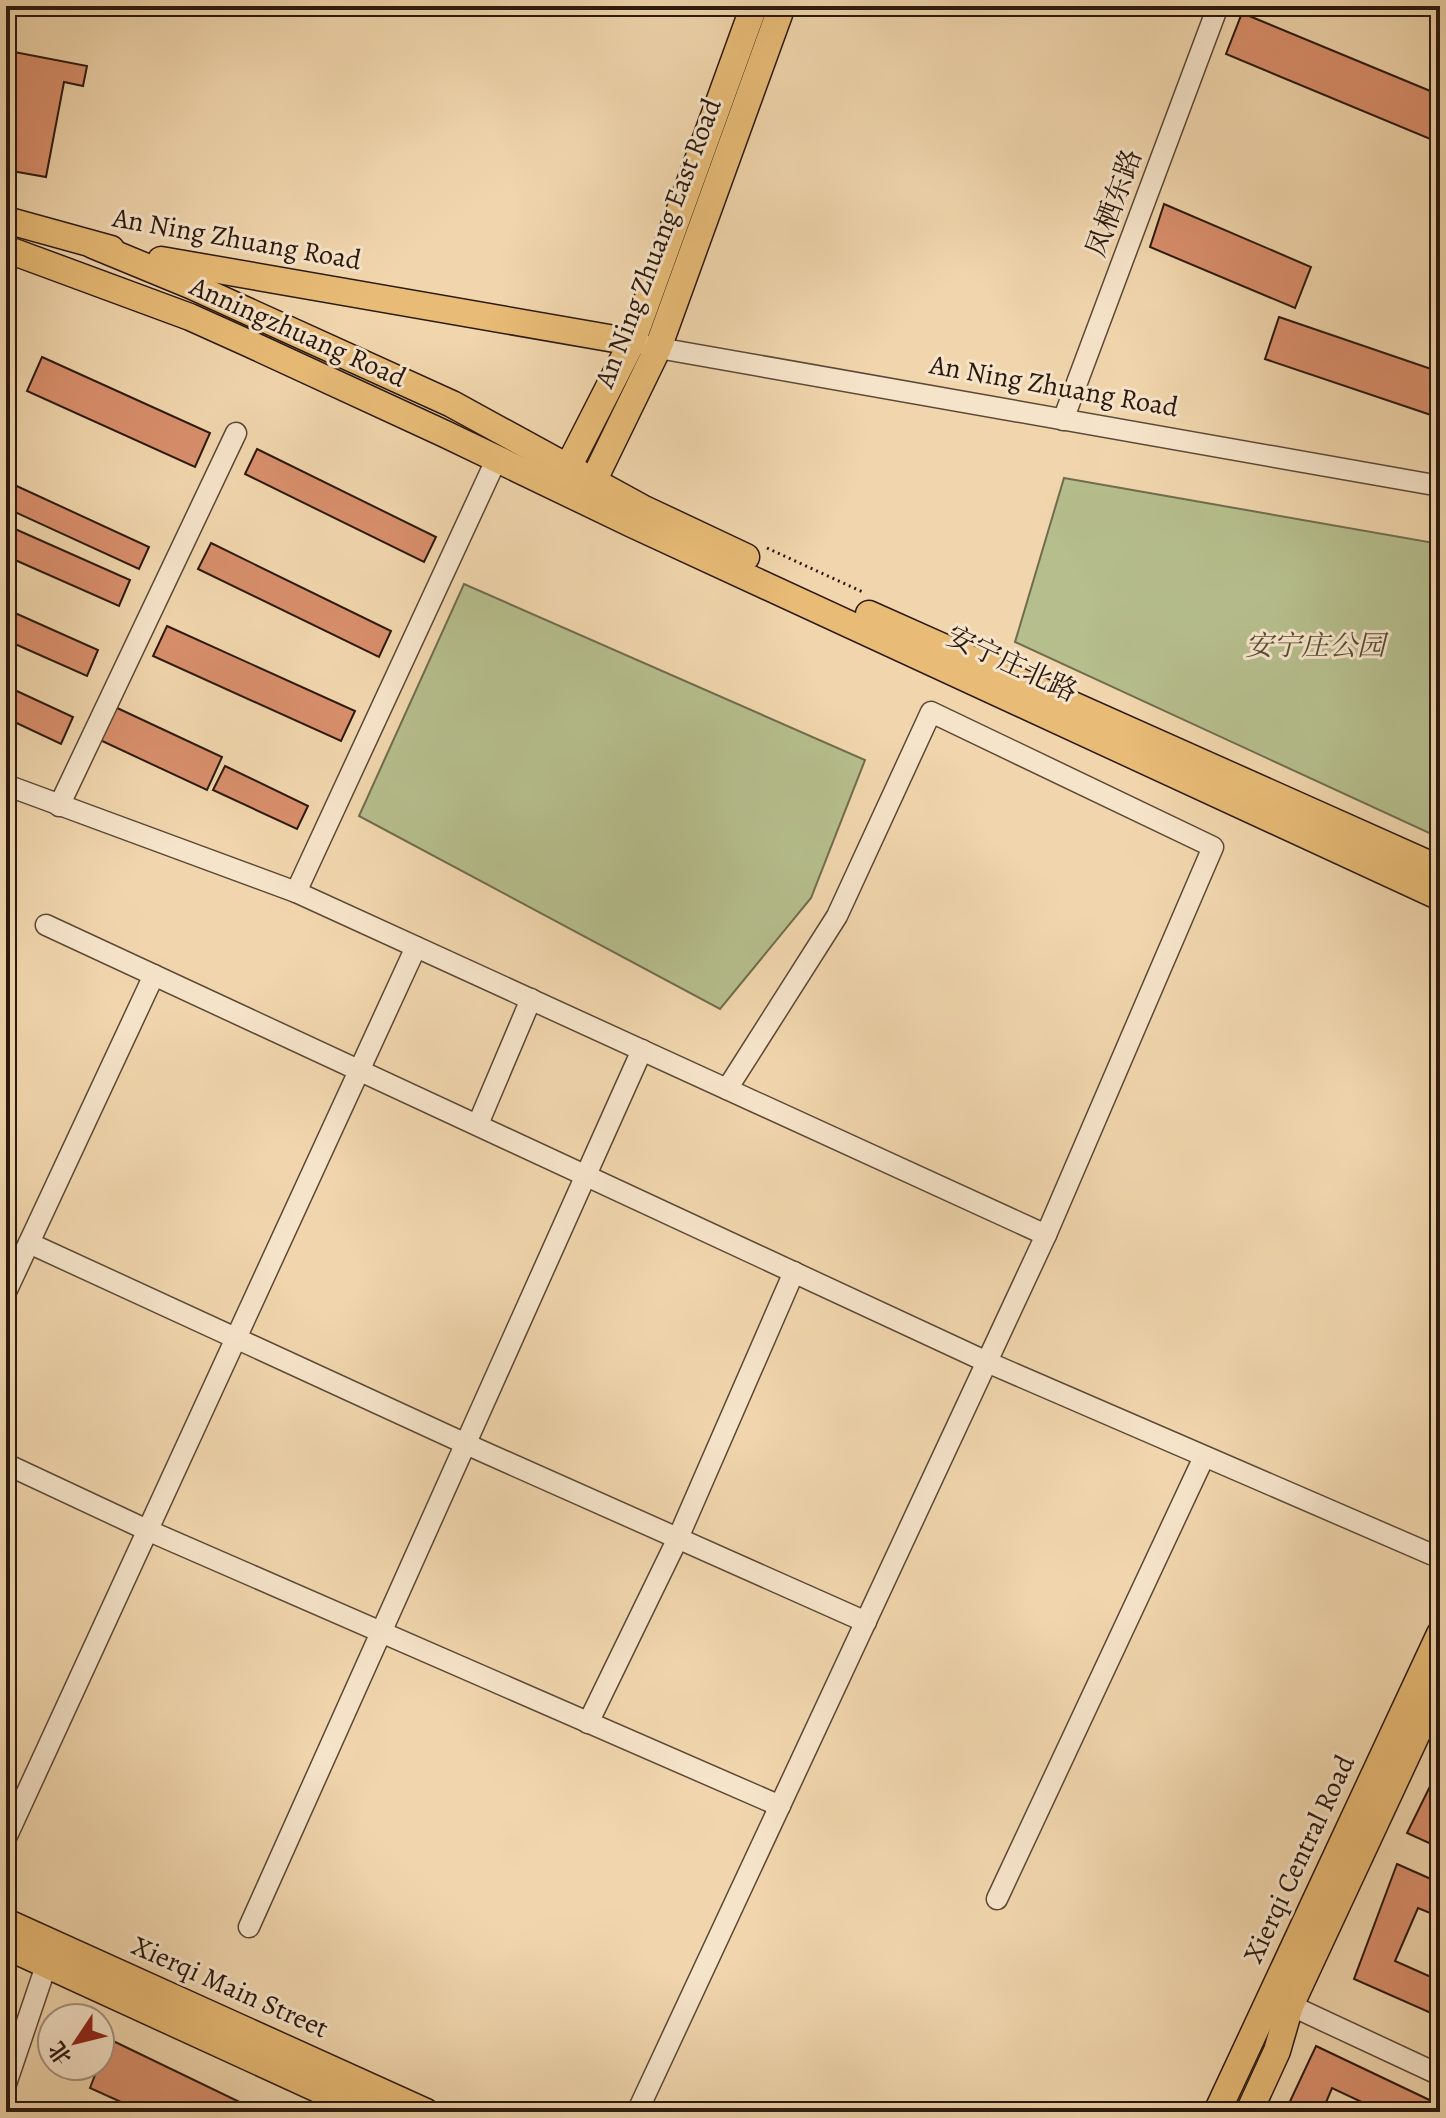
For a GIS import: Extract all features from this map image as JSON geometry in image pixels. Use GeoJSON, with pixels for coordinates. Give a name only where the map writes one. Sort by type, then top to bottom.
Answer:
{"type":"FeatureCollection","features":[{"type":"Feature","properties":{"kind":"main road","name":"An Ning Zhuang East Road"},"geometry":{"type":"LineString","coordinates":[[562,478],[632,342],[754,6]]}},
{"type":"Feature","properties":{"kind":"main road","name":"An Ning Zhuang East Road"},"geometry":{"type":"LineString","coordinates":[[588,491],[658,348],[782,6]]}},
{"type":"Feature","properties":{"kind":"main road"},"geometry":{"type":"LineString","coordinates":[[6,220],[93,245]]}},
{"type":"Feature","properties":{"kind":"main road","name":"An Ning Zhuang Road"},"geometry":{"type":"LineString","coordinates":[[93,245],[213,271],[314,285],[632,342]]}},
{"type":"Feature","properties":{"kind":"main road","name":"An Ning Zhuang Road"},"geometry":{"type":"LineString","coordinates":[[93,245],[204,291],[452,404],[562,478]]}},
{"type":"Feature","properties":{"kind":"main road","name":"Anningzhuang Road"},"geometry":{"type":"LineString","coordinates":[[6,249],[190,317],[497,458],[562,478]]}},
{"type":"Feature","properties":{"kind":"main road","name":"安宁庄北路"},"geometry":{"type":"LineString","coordinates":[[562,478],[1440,897]]}},
{"type":"Feature","properties":{"kind":"main road","name":"安宁庄北路"},"geometry":{"type":"LineString","coordinates":[[588,491],[1440,869]]}},
{"type":"Feature","properties":{"kind":"main road","name":"Xierqi Central Road"},"geometry":{"type":"LineString","coordinates":[[1249,2112],[1277,2051],[1280,2001],[1440,1634]]}},
{"type":"Feature","properties":{"kind":"main road","name":"Xierqi Central Road"},"geometry":{"type":"LineString","coordinates":[[1217,2112],[1280,2001],[1440,1684]]}},
{"type":"Feature","properties":{"kind":"main road","name":"Xierqi Main Street"},"geometry":{"type":"LineString","coordinates":[[6,1922],[50,1953],[368,2112]]}},
{"type":"Feature","properties":{"kind":"main road","name":"Xierqi Main Street"},"geometry":{"type":"LineString","coordinates":[[6,1946],[50,1953],[426,2112]]}},
{"type":"Feature","properties":{"kind":"street","name":"凤栖东路"},"geometry":{"type":"LineString","coordinates":[[1063,420],[1218,6]]}},
{"type":"Feature","properties":{"kind":"street","name":"An Ning Zhuang Road"},"geometry":{"type":"LineString","coordinates":[[632,342],[1440,486]]}},
{"type":"Feature","properties":{"kind":"street"},"geometry":{"type":"LineString","coordinates":[[59,806],[236,433]]}},
{"type":"Feature","properties":{"kind":"street"},"geometry":{"type":"LineString","coordinates":[[296,892],[497,458]]}},
{"type":"Feature","properties":{"kind":"street"},"geometry":{"type":"LineString","coordinates":[[639,2108],[1046,1235],[1213,847],[931,712],[837,916],[727,1089]]}},
{"type":"Feature","properties":{"kind":"street"},"geometry":{"type":"LineString","coordinates":[[6,785],[296,892],[1046,1235]]}},
{"type":"Feature","properties":{"kind":"street"},"geometry":{"type":"LineString","coordinates":[[46,925],[987,1362],[1440,1558]]}},
{"type":"Feature","properties":{"kind":"street"},"geometry":{"type":"LineString","coordinates":[[6,1838],[416,947]]}},
{"type":"Feature","properties":{"kind":"street"},"geometry":{"type":"LineString","coordinates":[[6,1292],[154,975]]}},
{"type":"Feature","properties":{"kind":"street"},"geometry":{"type":"LineString","coordinates":[[478,1124],[531,999]]}},
{"type":"Feature","properties":{"kind":"street"},"geometry":{"type":"LineString","coordinates":[[249,1927],[642,1050]]}},
{"type":"Feature","properties":{"kind":"street"},"geometry":{"type":"LineString","coordinates":[[29,1243],[466,1444],[866,1622]]}},
{"type":"Feature","properties":{"kind":"street"},"geometry":{"type":"LineString","coordinates":[[588,1723],[678,1538],[794,1272]]}},
{"type":"Feature","properties":{"kind":"street"},"geometry":{"type":"LineString","coordinates":[[997,1899],[1204,1457]]}},
{"type":"Feature","properties":{"kind":"street"},"geometry":{"type":"LineString","coordinates":[[6,1464],[147,1530],[780,1806]]}},
{"type":"Feature","properties":{"kind":"street"},"geometry":{"type":"LineString","coordinates":[[6,2084],[50,1953]]}},
{"type":"Feature","properties":{"kind":"street"},"geometry":{"type":"LineString","coordinates":[[1280,2001],[1440,2075]]}},
{"type":"Feature","properties":{"kind":"green space","name":"安宁庄公园"},"geometry":{"type":"Polygon","coordinates":[[[1064,478],[1440,544],[1440,838],[1015,642],[1064,478]]]}},
{"type":"Feature","properties":{"kind":"green space"},"geometry":{"type":"Polygon","coordinates":[[[464,584],[865,760],[811,898],[720,1009],[359,816],[464,584]]]}},
{"type":"Feature","properties":{"kind":"building"},"geometry":{"type":"Polygon","coordinates":[[[1242,13],[1440,95],[1440,129],[1435,141],[1226,54],[1242,13]]]}},
{"type":"Feature","properties":{"kind":"building"},"geometry":{"type":"Polygon","coordinates":[[[9,51],[87,66],[83,86],[64,82],[46,177],[6,170],[6,67],[9,51]]]}},
{"type":"Feature","properties":{"kind":"building"},"geometry":{"type":"Polygon","coordinates":[[[1164,204],[1311,267],[1295,308],[1150,247],[1164,204]]]}},
{"type":"Feature","properties":{"kind":"building"},"geometry":{"type":"Polygon","coordinates":[[[1279,317],[1440,372],[1440,418],[1265,359],[1279,317]]]}},
{"type":"Feature","properties":{"kind":"building"},"geometry":{"type":"Polygon","coordinates":[[[42,357],[210,433],[195,467],[27,391],[42,357]]]}},
{"type":"Feature","properties":{"kind":"building"},"geometry":{"type":"Polygon","coordinates":[[[257,449],[436,537],[424,562],[245,474],[257,449]]]}},
{"type":"Feature","properties":{"kind":"building"},"geometry":{"type":"Polygon","coordinates":[[[8,482],[149,547],[139,569],[6,508],[8,482]]]}},
{"type":"Feature","properties":{"kind":"building"},"geometry":{"type":"Polygon","coordinates":[[[6,525],[130,580],[119,606],[6,556],[6,525]]]}},
{"type":"Feature","properties":{"kind":"building"},"geometry":{"type":"Polygon","coordinates":[[[211,543],[391,631],[379,657],[198,569],[211,543]]]}},
{"type":"Feature","properties":{"kind":"building"},"geometry":{"type":"Polygon","coordinates":[[[6,609],[98,650],[87,676],[6,640],[6,609]]]}},
{"type":"Feature","properties":{"kind":"building"},"geometry":{"type":"Polygon","coordinates":[[[167,626],[355,711],[341,741],[153,656],[167,626]]]}},
{"type":"Feature","properties":{"kind":"building"},"geometry":{"type":"Polygon","coordinates":[[[6,686],[73,717],[61,744],[6,718],[6,686]]]}},
{"type":"Feature","properties":{"kind":"building"},"geometry":{"type":"Polygon","coordinates":[[[115,707],[222,757],[207,790],[100,740],[115,707]]]}},
{"type":"Feature","properties":{"kind":"building"},"geometry":{"type":"Polygon","coordinates":[[[225,766],[308,806],[297,829],[213,790],[225,766]]]}},
{"type":"Feature","properties":{"kind":"building"},"geometry":{"type":"Polygon","coordinates":[[[1440,1766],[1440,1848],[1407,1833],[1440,1766]]]}},
{"type":"Feature","properties":{"kind":"building"},"geometry":{"type":"Polygon","coordinates":[[[1397,1864],[1440,1883],[1440,1917],[1418,1908],[1395,1961],[1440,1981],[1440,2017],[1354,1979],[1397,1864]]]}},
{"type":"Feature","properties":{"kind":"building"},"geometry":{"type":"Polygon","coordinates":[[[116,2042],[250,2107],[248,2112],[143,2112],[90,2088],[92,2082],[116,2082],[116,2042]]]}},
{"type":"Feature","properties":{"kind":"building"},"geometry":{"type":"Polygon","coordinates":[[[1316,2046],[1440,2105],[1440,2112],[1383,2112],[1332,2088],[1322,2112],[1285,2112],[1316,2046]]]}}]}
